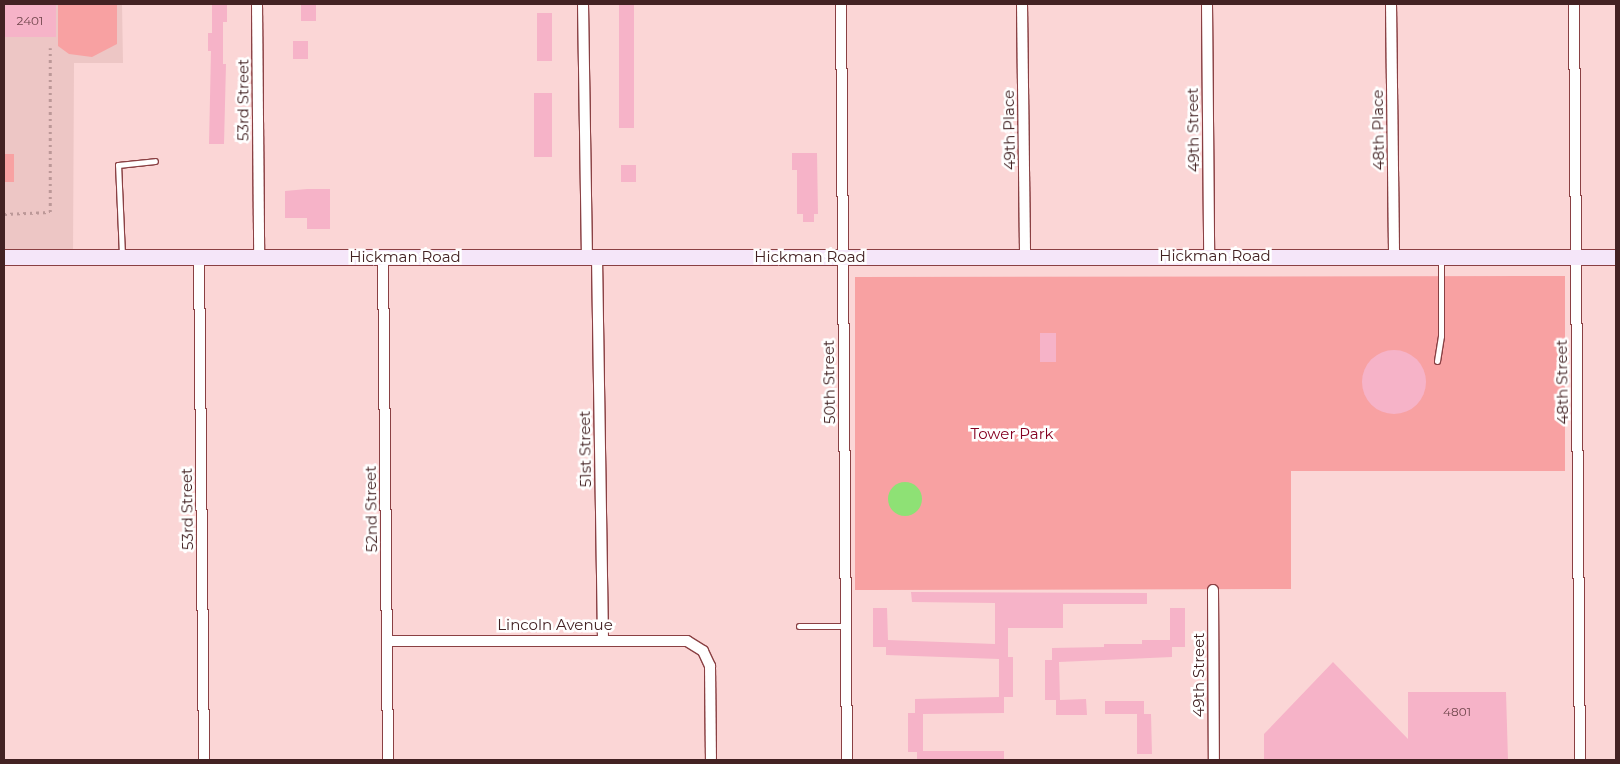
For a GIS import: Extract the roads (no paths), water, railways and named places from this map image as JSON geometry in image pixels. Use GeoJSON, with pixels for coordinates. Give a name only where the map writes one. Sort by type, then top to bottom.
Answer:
{"type":"FeatureCollection","features":[{"type":"Feature","properties":{"kind":"main road","name":"Hickman Road"},"geometry":{"type":"LineString","coordinates":[[4,257],[1616,257]]}},
{"type":"Feature","properties":{"kind":"street","name":"53rd Street"},"geometry":{"type":"LineString","coordinates":[[257,4],[259,257]]}},
{"type":"Feature","properties":{"kind":"street","name":"51st Street"},"geometry":{"type":"LineString","coordinates":[[583,4],[603,640]]}},
{"type":"Feature","properties":{"kind":"street","name":"50th Street"},"geometry":{"type":"LineString","coordinates":[[841,4],[847,760]]}},
{"type":"Feature","properties":{"kind":"street","name":"49th Place"},"geometry":{"type":"LineString","coordinates":[[1022,4],[1025,256]]}},
{"type":"Feature","properties":{"kind":"street","name":"49th Street"},"geometry":{"type":"LineString","coordinates":[[1207,4],[1209,256]]}},
{"type":"Feature","properties":{"kind":"street","name":"48th Place"},"geometry":{"type":"LineString","coordinates":[[1391,4],[1394,256]]}},
{"type":"Feature","properties":{"kind":"street","name":"48th Street"},"geometry":{"type":"LineString","coordinates":[[1574,4],[1580,760]]}},
{"type":"Feature","properties":{"kind":"street","name":"53rd Street"},"geometry":{"type":"LineString","coordinates":[[199,257],[204,760]]}},
{"type":"Feature","properties":{"kind":"street","name":"52nd Street"},"geometry":{"type":"LineString","coordinates":[[383,257],[388,760]]}},
{"type":"Feature","properties":{"kind":"street","name":"49th Street"},"geometry":{"type":"LineString","coordinates":[[1213,590],[1214,760]]}},
{"type":"Feature","properties":{"kind":"street","name":"Lincoln Avenue"},"geometry":{"type":"LineString","coordinates":[[387,641],[688,641],[704,651],[710,666],[711,760]]}},
{"type":"Feature","properties":{"kind":"lane"},"geometry":{"type":"LineString","coordinates":[[122,257],[118,165],[155,161]]}},
{"type":"Feature","properties":{"kind":"lane"},"geometry":{"type":"LineString","coordinates":[[1437,361],[1441,336],[1441,256]]}},
{"type":"Feature","properties":{"kind":"lane"},"geometry":{"type":"LineString","coordinates":[[800,626],[846,626]]}},
{"type":"Feature","properties":{"kind":"park label","name":"Tower Park"},"geometry":{"type":"Point","coordinates":[1012,434]}}]}
